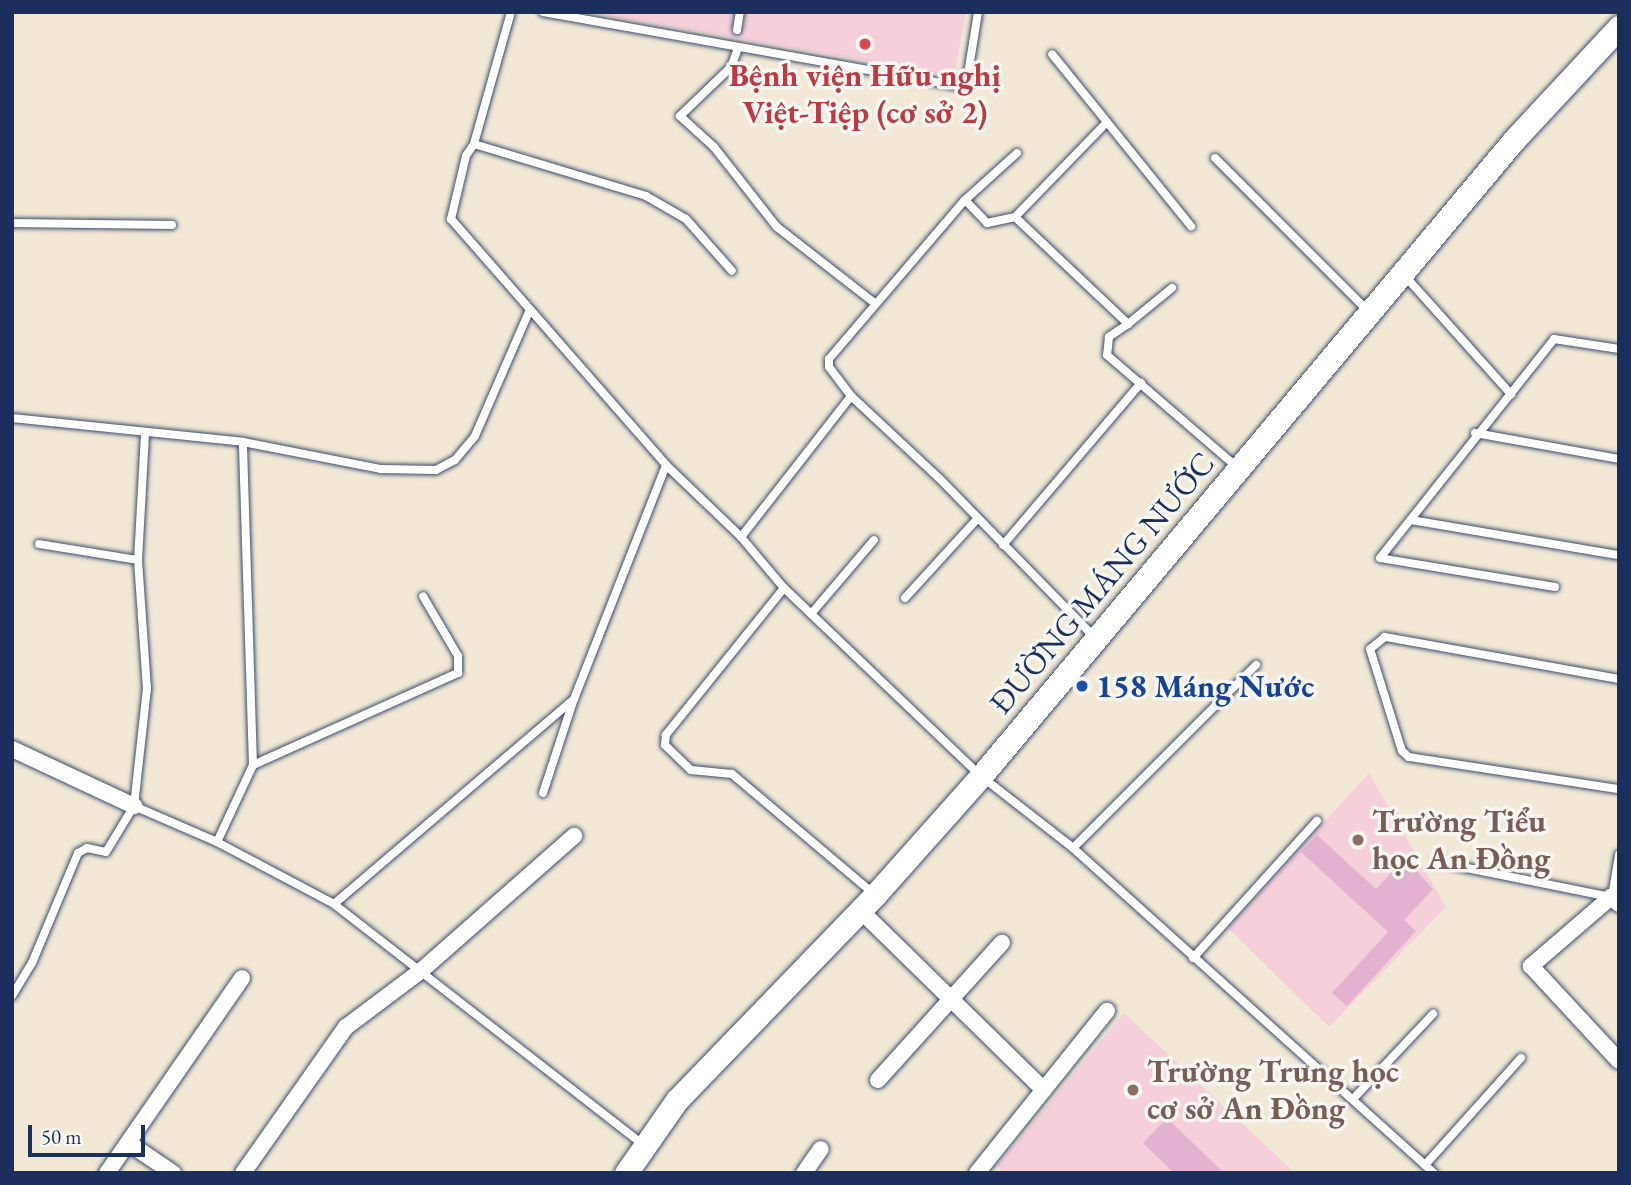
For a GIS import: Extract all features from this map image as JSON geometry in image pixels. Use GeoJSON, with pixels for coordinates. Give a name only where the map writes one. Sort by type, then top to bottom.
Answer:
{"type":"FeatureCollection","features":[{"type":"Feature","properties":{"kind":"main road","name":"ĐƯỜNG MÁNG NƯỚC"},"geometry":{"type":"LineString","coordinates":[[626,1173],[677,1100],[867,902],[981,776],[1094,637],[1241,470],[1513,141],[1619,27]]}},
{"type":"Feature","properties":{"kind":"street"},"geometry":{"type":"LineString","coordinates":[[12,749],[134,806]]}},
{"type":"Feature","properties":{"kind":"street"},"geometry":{"type":"LineString","coordinates":[[243,1173],[346,1027],[422,970],[574,836]]}},
{"type":"Feature","properties":{"kind":"street"},"geometry":{"type":"LineString","coordinates":[[1616,900],[1531,966],[1619,1062]]}},
{"type":"Feature","properties":{"kind":"street"},"geometry":{"type":"LineString","coordinates":[[867,902],[951,999],[1044,1090]]}},
{"type":"Feature","properties":{"kind":"street"},"geometry":{"type":"LineString","coordinates":[[878,1080],[1002,943]]}},
{"type":"Feature","properties":{"kind":"street"},"geometry":{"type":"LineString","coordinates":[[107,1173],[130,1144],[242,978]]}},
{"type":"Feature","properties":{"kind":"street"},"geometry":{"type":"LineString","coordinates":[[977,1173],[1107,1012]]}},
{"type":"Feature","properties":{"kind":"street"},"geometry":{"type":"LineString","coordinates":[[130,1144],[173,1173]]}},
{"type":"Feature","properties":{"kind":"street"},"geometry":{"type":"LineString","coordinates":[[804,1173],[821,1149]]}},
{"type":"Feature","properties":{"kind":"lane"},"geometry":{"type":"LineString","coordinates":[[511,12],[474,144],[466,156],[451,219],[529,312],[666,465],[741,537],[784,588],[981,776],[1073,848],[1434,1173]]}},
{"type":"Feature","properties":{"kind":"lane"},"geometry":{"type":"LineString","coordinates":[[543,12],[960,86],[968,74],[978,12]]}},
{"type":"Feature","properties":{"kind":"lane"},"geometry":{"type":"LineString","coordinates":[[737,30],[740,12]]}},
{"type":"Feature","properties":{"kind":"lane"},"geometry":{"type":"LineString","coordinates":[[738,48],[731,66],[680,116],[714,147],[777,227],[876,304]]}},
{"type":"Feature","properties":{"kind":"lane"},"geometry":{"type":"LineString","coordinates":[[1052,54],[1191,226]]}},
{"type":"Feature","properties":{"kind":"lane"},"geometry":{"type":"LineString","coordinates":[[965,200],[987,223],[1015,217],[1107,122]]}},
{"type":"Feature","properties":{"kind":"lane"},"geometry":{"type":"LineString","coordinates":[[474,144],[618,187],[667,206],[686,219],[732,271]]}},
{"type":"Feature","properties":{"kind":"lane"},"geometry":{"type":"LineString","coordinates":[[1017,153],[965,200],[830,359],[828,367],[851,396],[978,518],[1094,637]]}},
{"type":"Feature","properties":{"kind":"lane"},"geometry":{"type":"LineString","coordinates":[[1215,158],[1369,312]]}},
{"type":"Feature","properties":{"kind":"lane"},"geometry":{"type":"LineString","coordinates":[[1015,217],[1128,324]]}},
{"type":"Feature","properties":{"kind":"lane"},"geometry":{"type":"LineString","coordinates":[[12,223],[172,225]]}},
{"type":"Feature","properties":{"kind":"lane"},"geometry":{"type":"LineString","coordinates":[[1403,274],[1511,394]]}},
{"type":"Feature","properties":{"kind":"lane"},"geometry":{"type":"LineString","coordinates":[[1172,288],[1109,337],[1105,349],[1241,470]]}},
{"type":"Feature","properties":{"kind":"lane"},"geometry":{"type":"LineString","coordinates":[[12,418],[243,442],[381,469],[436,471],[455,460],[475,436],[529,312]]}},
{"type":"Feature","properties":{"kind":"lane"},"geometry":{"type":"LineString","coordinates":[[1555,587],[1380,558],[1475,433],[1511,394],[1554,339],[1619,349]]}},
{"type":"Feature","properties":{"kind":"lane"},"geometry":{"type":"LineString","coordinates":[[1003,545],[1141,383]]}},
{"type":"Feature","properties":{"kind":"lane"},"geometry":{"type":"LineString","coordinates":[[741,537],[851,396]]}},
{"type":"Feature","properties":{"kind":"lane"},"geometry":{"type":"LineString","coordinates":[[12,996],[32,964],[78,853],[87,848],[106,852],[134,806],[147,689],[138,560],[145,433]]}},
{"type":"Feature","properties":{"kind":"lane"},"geometry":{"type":"LineString","coordinates":[[1475,433],[1619,459]]}},
{"type":"Feature","properties":{"kind":"lane"},"geometry":{"type":"LineString","coordinates":[[217,842],[253,765],[243,442]]}},
{"type":"Feature","properties":{"kind":"lane"},"geometry":{"type":"LineString","coordinates":[[542,793],[574,699],[666,465]]}},
{"type":"Feature","properties":{"kind":"lane"},"geometry":{"type":"LineString","coordinates":[[905,598],[978,518]]}},
{"type":"Feature","properties":{"kind":"lane"},"geometry":{"type":"LineString","coordinates":[[1410,520],[1619,555]]}},
{"type":"Feature","properties":{"kind":"lane"},"geometry":{"type":"LineString","coordinates":[[811,614],[874,540]]}},
{"type":"Feature","properties":{"kind":"lane"},"geometry":{"type":"LineString","coordinates":[[39,544],[138,560]]}},
{"type":"Feature","properties":{"kind":"lane"},"geometry":{"type":"LineString","coordinates":[[784,588],[666,734],[665,745],[691,770],[732,774],[867,902]]}},
{"type":"Feature","properties":{"kind":"lane"},"geometry":{"type":"LineString","coordinates":[[253,765],[458,673],[458,656],[423,596]]}},
{"type":"Feature","properties":{"kind":"lane"},"geometry":{"type":"LineString","coordinates":[[1619,679],[1385,637],[1370,649],[1402,751],[1409,757],[1619,789]]}},
{"type":"Feature","properties":{"kind":"lane"},"geometry":{"type":"LineString","coordinates":[[1073,848],[1256,665]]}},
{"type":"Feature","properties":{"kind":"lane"},"geometry":{"type":"LineString","coordinates":[[334,904],[574,699]]}},
{"type":"Feature","properties":{"kind":"lane"},"geometry":{"type":"LineString","coordinates":[[134,806],[217,842],[334,904],[644,1145]]}},
{"type":"Feature","properties":{"kind":"lane"},"geometry":{"type":"LineString","coordinates":[[1194,958],[1317,821]]}},
{"type":"Feature","properties":{"kind":"lane"},"geometry":{"type":"LineString","coordinates":[[1437,862],[1616,900],[1619,855]]}},
{"type":"Feature","properties":{"kind":"lane"},"geometry":{"type":"LineString","coordinates":[[1353,1099],[1433,1014]]}},
{"type":"Feature","properties":{"kind":"lane"},"geometry":{"type":"LineString","coordinates":[[1425,1165],[1521,1058]]}},
{"type":"Feature","properties":{"kind":"shaded area","name":"Bệnh viện Hữu nghị Việt-Tiệp (cơ sở 2)"},"geometry":{"type":"Polygon","coordinates":[[[585,12],[966,12],[954,76],[585,12]]]}},
{"type":"Feature","properties":{"kind":"shaded area","name":"Trường Tiểu học An Đồng"},"geometry":{"type":"Polygon","coordinates":[[[1369,773],[1446,907],[1329,1027],[1228,928],[1369,773]]]}},
{"type":"Feature","properties":{"kind":"shaded area","name":"Trường Trung học cơ sở An Đồng"},"geometry":{"type":"Polygon","coordinates":[[[1124,1013],[1295,1173],[1004,1173],[997,1166],[1124,1013]]]}},
{"type":"Feature","properties":{"kind":"building"},"geometry":{"type":"Polygon","coordinates":[[[1317,835],[1376,889],[1405,858],[1433,889],[1404,920],[1416,931],[1347,1006],[1332,993],[1388,932],[1301,852],[1317,835]]]}},
{"type":"Feature","properties":{"kind":"building"},"geometry":{"type":"Polygon","coordinates":[[[1167,1118],[1224,1173],[1174,1173],[1143,1143],[1167,1118]]]}},
{"type":"Feature","properties":{"kind":"place","name":"Bệnh viện Hữu nghị Việt-Tiệp (cơ sở 2)"},"geometry":{"type":"Point","coordinates":[865,44]}},
{"type":"Feature","properties":{"kind":"place","name":"158 Máng Nước"},"geometry":{"type":"Point","coordinates":[1082,686]}},
{"type":"Feature","properties":{"kind":"place","name":"Trường Tiểu học An Đồng"},"geometry":{"type":"Point","coordinates":[1358,840]}},
{"type":"Feature","properties":{"kind":"place","name":"Trường Trung học cơ sở An Đồng"},"geometry":{"type":"Point","coordinates":[1133,1090]}}]}
